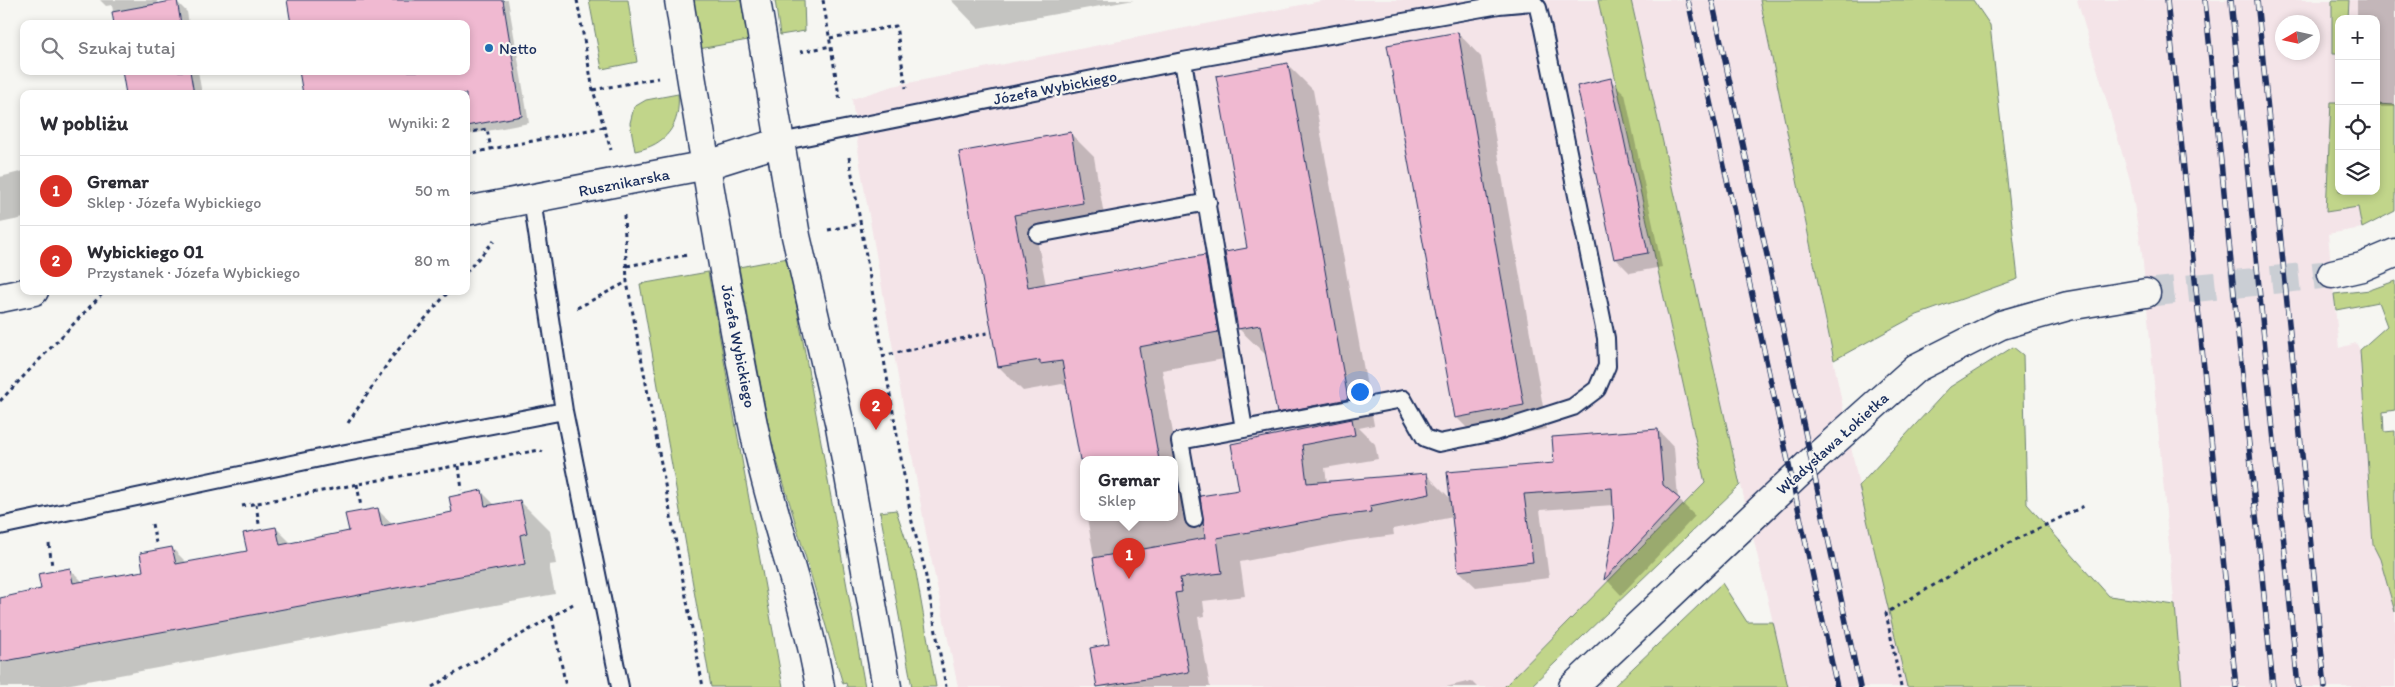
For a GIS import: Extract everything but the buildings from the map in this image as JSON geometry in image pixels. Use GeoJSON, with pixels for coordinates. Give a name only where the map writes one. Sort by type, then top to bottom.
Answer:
{"type":"FeatureCollection","features":[{"type":"Feature","properties":{"kind":"street","name":"Józefa Wybickiego"},"geometry":{"type":"LineString","coordinates":[[679,0],[756,440],[806,619],[820,687]]}},
{"type":"Feature","properties":{"kind":"street"},"geometry":{"type":"LineString","coordinates":[[756,0],[803,272],[840,426],[887,687]]}},
{"type":"Feature","properties":{"kind":"street","name":"Rusznikarska"},"geometry":{"type":"LineString","coordinates":[[470,210],[707,166],[780,142]]}},
{"type":"Feature","properties":{"kind":"street"},"geometry":{"type":"LineString","coordinates":[[2332,274],[2362,268],[2395,253]]}},
{"type":"Feature","properties":{"kind":"street","name":"Władysława Łokietka"},"geometry":{"type":"LineString","coordinates":[[1573,687],[1812,461],[1916,368],[2002,326],[2068,306],[2146,293]]}},
{"type":"Feature","properties":{"kind":"street"},"geometry":{"type":"LineString","coordinates":[[0,298],[20,294]]}},
{"type":"Feature","properties":{"kind":"lane","name":"Józefa Wybickiego"},"geometry":{"type":"LineString","coordinates":[[780,142],[1183,61],[1499,5],[1534,2],[1538,8],[1544,29],[1606,338],[1607,366],[1597,389],[1573,407],[1495,432],[1439,443],[1425,438],[1404,399],[1244,429]]}},
{"type":"Feature","properties":{"kind":"lane"},"geometry":{"type":"LineString","coordinates":[[1183,61],[1208,202],[1244,429],[1180,440],[1194,519]]}},
{"type":"Feature","properties":{"kind":"lane"},"geometry":{"type":"LineString","coordinates":[[532,200],[564,410],[620,687]]}},
{"type":"Feature","properties":{"kind":"lane"},"geometry":{"type":"LineString","coordinates":[[1038,234],[1208,202]]}},
{"type":"Feature","properties":{"kind":"lane"},"geometry":{"type":"LineString","coordinates":[[0,526],[325,457],[564,410]]}},
{"type":"Feature","properties":{"kind":"path"},"geometry":{"type":"LineString","coordinates":[[577,0],[592,90],[612,152]]}},
{"type":"Feature","properties":{"kind":"path"},"geometry":{"type":"LineString","coordinates":[[823,0],[840,105]]}},
{"type":"Feature","properties":{"kind":"path"},"geometry":{"type":"LineString","coordinates":[[830,38],[896,26],[910,116]]}},
{"type":"Feature","properties":{"kind":"path"},"geometry":{"type":"LineString","coordinates":[[797,53],[831,46]]}},
{"type":"Feature","properties":{"kind":"path"},"geometry":{"type":"LineString","coordinates":[[592,90],[668,76]]}},
{"type":"Feature","properties":{"kind":"path"},"geometry":{"type":"LineString","coordinates":[[470,153],[604,127]]}},
{"type":"Feature","properties":{"kind":"path"},"geometry":{"type":"LineString","coordinates":[[470,132],[487,129],[491,149]]}},
{"type":"Feature","properties":{"kind":"path"},"geometry":{"type":"LineString","coordinates":[[849,154],[859,224],[912,522],[924,566],[946,687]]}},
{"type":"Feature","properties":{"kind":"path"},"geometry":{"type":"LineString","coordinates":[[624,211],[627,282],[703,687]]}},
{"type":"Feature","properties":{"kind":"path"},"geometry":{"type":"LineString","coordinates":[[825,230],[859,224]]}},
{"type":"Feature","properties":{"kind":"path"},"geometry":{"type":"LineString","coordinates":[[627,266],[691,255]]}},
{"type":"Feature","properties":{"kind":"path"},"geometry":{"type":"LineString","coordinates":[[550,322],[627,282]]}},
{"type":"Feature","properties":{"kind":"path"},"geometry":{"type":"LineString","coordinates":[[0,401],[101,295]]}},
{"type":"Feature","properties":{"kind":"path"},"geometry":{"type":"LineString","coordinates":[[325,457],[392,357],[446,295]]}},
{"type":"Feature","properties":{"kind":"path"},"geometry":{"type":"LineString","coordinates":[[882,356],[992,332]]}},
{"type":"Feature","properties":{"kind":"path"},"geometry":{"type":"LineString","coordinates":[[237,508],[539,450],[546,453]]}},
{"type":"Feature","properties":{"kind":"path"},"geometry":{"type":"LineString","coordinates":[[458,466],[462,490]]}},
{"type":"Feature","properties":{"kind":"path"},"geometry":{"type":"LineString","coordinates":[[357,484],[361,507]]}},
{"type":"Feature","properties":{"kind":"path"},"geometry":{"type":"LineString","coordinates":[[256,504],[260,524]]}},
{"type":"Feature","properties":{"kind":"path"},"geometry":{"type":"LineString","coordinates":[[1901,687],[1886,613],[1989,553],[2084,506]]}},
{"type":"Feature","properties":{"kind":"path"},"geometry":{"type":"LineString","coordinates":[[142,526],[161,522]]}},
{"type":"Feature","properties":{"kind":"path"},"geometry":{"type":"LineString","coordinates":[[152,524],[156,543]]}},
{"type":"Feature","properties":{"kind":"path"},"geometry":{"type":"LineString","coordinates":[[39,545],[58,542]]}},
{"type":"Feature","properties":{"kind":"path"},"geometry":{"type":"LineString","coordinates":[[49,543],[52,566]]}},
{"type":"Feature","properties":{"kind":"path"},"geometry":{"type":"LineString","coordinates":[[432,687],[599,588]]}},
{"type":"Feature","properties":{"kind":"path"},"geometry":{"type":"LineString","coordinates":[[552,617],[566,687]]}},
{"type":"Feature","properties":{"kind":"shaded area"},"geometry":{"type":"Polygon","coordinates":[[[1326,0],[1598,0],[1705,483],[1504,687],[958,687],[927,539],[860,165],[852,99],[893,86],[1326,0]]]}},
{"type":"Feature","properties":{"kind":"shaded area"},"geometry":{"type":"Polygon","coordinates":[[[1628,0],[1760,0],[1859,486],[1907,687],[1788,687],[1628,0]]]}},
{"type":"Feature","properties":{"kind":"shaded area"},"geometry":{"type":"Polygon","coordinates":[[[2077,0],[2395,0],[2395,194],[2362,228],[2328,234],[2339,348],[2356,343],[2360,350],[2373,545],[2380,559],[2395,612],[2395,687],[2182,687],[2142,253],[2130,180],[2077,0]]]}},
{"type":"Feature","properties":{"kind":"green space"},"geometry":{"type":"Polygon","coordinates":[[[589,0],[628,0],[637,62],[602,69],[589,0]]]}},
{"type":"Feature","properties":{"kind":"green space"},"geometry":{"type":"Polygon","coordinates":[[[691,0],[741,0],[748,40],[699,49],[691,0]]]}},
{"type":"Feature","properties":{"kind":"green space"},"geometry":{"type":"Polygon","coordinates":[[[775,0],[804,0],[805,31],[780,35],[775,0]]]}},
{"type":"Feature","properties":{"kind":"green space"},"geometry":{"type":"Polygon","coordinates":[[[1598,0],[1631,0],[1740,485],[1530,687],[1504,687],[1705,483],[1598,0]]]}},
{"type":"Feature","properties":{"kind":"green space"},"geometry":{"type":"Polygon","coordinates":[[[1760,0],[1973,0],[1990,25],[2018,279],[1917,315],[1834,360],[1760,0]]]}},
{"type":"Feature","properties":{"kind":"green space"},"geometry":{"type":"Polygon","coordinates":[[[2332,0],[2349,0],[2348,15],[2335,15],[2335,54],[2332,54],[2332,0]]]}},
{"type":"Feature","properties":{"kind":"green space"},"geometry":{"type":"Polygon","coordinates":[[[678,94],[677,115],[669,132],[655,144],[635,151],[630,123],[634,107],[646,100],[678,94]]]}},
{"type":"Feature","properties":{"kind":"green space"},"geometry":{"type":"Polygon","coordinates":[[[2331,102],[2335,102],[2335,195],[2380,195],[2380,104],[2395,105],[2395,211],[2362,228],[2358,207],[2326,212],[2331,102]]]}},
{"type":"Feature","properties":{"kind":"green space"},"geometry":{"type":"Polygon","coordinates":[[[788,258],[865,687],[847,687],[846,683],[843,684],[771,440],[739,267],[788,258]]]}},
{"type":"Feature","properties":{"kind":"green space"},"geometry":{"type":"Polygon","coordinates":[[[708,272],[783,687],[711,687],[640,284],[708,272]]]}},
{"type":"Feature","properties":{"kind":"green space"},"geometry":{"type":"Polygon","coordinates":[[[2395,281],[2395,410],[2383,412],[2384,432],[2395,431],[2395,612],[2380,559],[2373,545],[2360,350],[2387,326],[2378,302],[2336,310],[2334,294],[2370,290],[2395,281]]]}},
{"type":"Feature","properties":{"kind":"green space"},"geometry":{"type":"Polygon","coordinates":[[[2013,347],[2023,355],[2027,504],[2109,596],[2175,605],[2182,687],[1907,687],[1859,486],[1950,387],[2013,347]]]}},
{"type":"Feature","properties":{"kind":"green space"},"geometry":{"type":"Polygon","coordinates":[[[896,510],[915,567],[936,687],[912,687],[880,512],[896,510]]]}},
{"type":"Feature","properties":{"kind":"green space"},"geometry":{"type":"Polygon","coordinates":[[[1722,583],[1747,622],[1773,622],[1788,687],[1613,687],[1722,583]]]}},
{"type":"Feature","properties":{"kind":"tunnel"},"geometry":{"type":"LineString","coordinates":[[2146,293],[2332,274]]}},
{"type":"Feature","properties":{"kind":"railway"},"geometry":{"type":"LineString","coordinates":[[1688,0],[1837,687]]}},
{"type":"Feature","properties":{"kind":"railway"},"geometry":{"type":"LineString","coordinates":[[1712,0],[1860,687]]}},
{"type":"Feature","properties":{"kind":"railway"},"geometry":{"type":"LineString","coordinates":[[2167,0],[2236,687]]}},
{"type":"Feature","properties":{"kind":"railway"},"geometry":{"type":"LineString","coordinates":[[2205,0],[2273,687]]}},
{"type":"Feature","properties":{"kind":"railway"},"geometry":{"type":"LineString","coordinates":[[2231,0],[2298,687]]}},
{"type":"Feature","properties":{"kind":"railway"},"geometry":{"type":"LineString","coordinates":[[2257,0],[2325,687]]}},
{"type":"Feature","properties":{"kind":"place","name":"Netto"},"geometry":{"type":"Point","coordinates":[489,48]}},
{"type":"Feature","properties":{"kind":"place","name":"Wybickiego 01"},"geometry":{"type":"Point","coordinates":[876,430]}},
{"type":"Feature","properties":{"kind":"place","name":"Gremar"},"geometry":{"type":"Point","coordinates":[1129,579]}}]}
